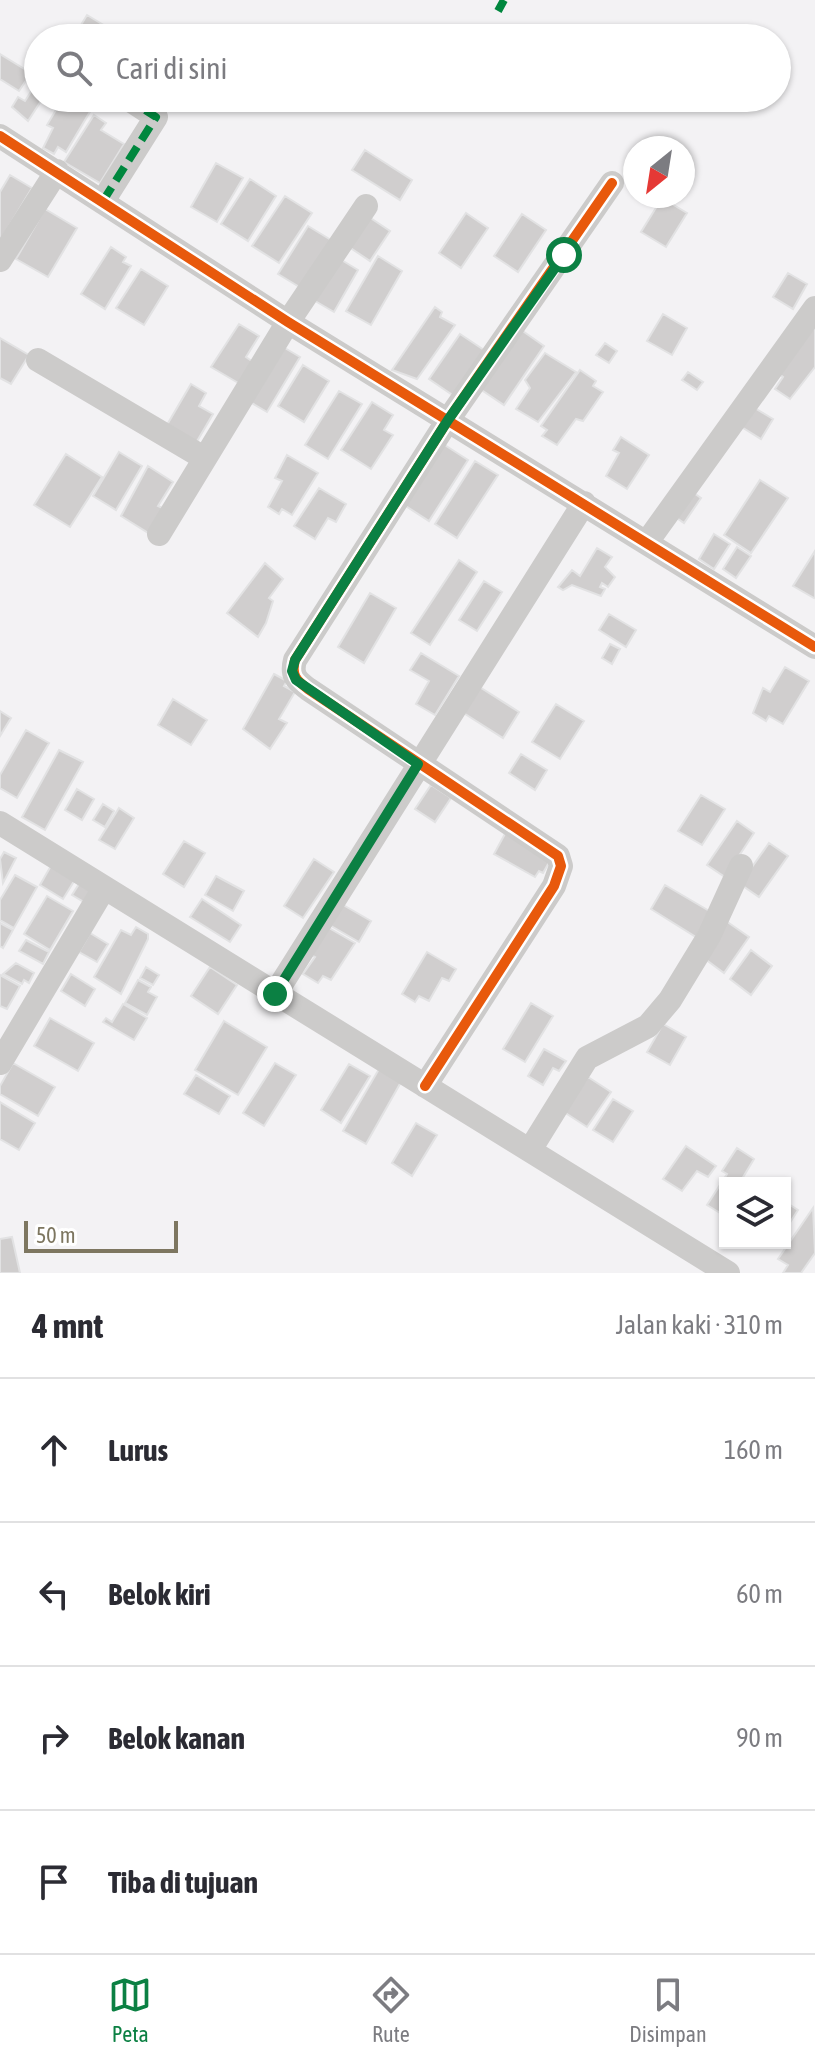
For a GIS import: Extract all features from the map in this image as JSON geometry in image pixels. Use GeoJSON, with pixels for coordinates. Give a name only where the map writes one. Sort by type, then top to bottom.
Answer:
{"type":"FeatureCollection","features":[{"type":"Feature","properties":{"kind":"street"},"geometry":{"type":"LineString","coordinates":[[103,201],[156,117],[148,112]]}},
{"type":"Feature","properties":{"kind":"street"},"geometry":{"type":"LineString","coordinates":[[0,136],[288,322],[815,647]]}},
{"type":"Feature","properties":{"kind":"street"},"geometry":{"type":"LineString","coordinates":[[0,260],[57,171]]}},
{"type":"Feature","properties":{"kind":"street"},"geometry":{"type":"LineString","coordinates":[[425,1086],[554,886],[561,866],[558,856],[308,689],[292,671],[295,660],[448,420],[612,183]]}},
{"type":"Feature","properties":{"kind":"street"},"geometry":{"type":"LineString","coordinates":[[159,534],[288,322],[366,206]]}},
{"type":"Feature","properties":{"kind":"street"},"geometry":{"type":"LineString","coordinates":[[647,542],[815,308]]}},
{"type":"Feature","properties":{"kind":"street"},"geometry":{"type":"LineString","coordinates":[[38,360],[204,458]]}},
{"type":"Feature","properties":{"kind":"street"},"geometry":{"type":"LineString","coordinates":[[275,994],[584,503]]}},
{"type":"Feature","properties":{"kind":"street"},"geometry":{"type":"LineString","coordinates":[[0,823],[728,1273]]}},
{"type":"Feature","properties":{"kind":"street"},"geometry":{"type":"LineString","coordinates":[[530,1150],[587,1058],[648,1026],[670,1000],[715,926],[741,866]]}},
{"type":"Feature","properties":{"kind":"street"},"geometry":{"type":"LineString","coordinates":[[0,1063],[104,888]]}},
{"type":"Feature","properties":{"kind":"building"},"geometry":{"type":"Polygon","coordinates":[[[87,15],[102,24],[82,24],[87,15]]]}},
{"type":"Feature","properties":{"kind":"building"},"geometry":{"type":"Polygon","coordinates":[[[0,54],[24,69],[24,84],[19,91],[0,79],[0,54]]]}},
{"type":"Feature","properties":{"kind":"building"},"geometry":{"type":"Polygon","coordinates":[[[18,97],[24,100],[24,112],[34,112],[28,121],[12,107],[18,97]]]}},
{"type":"Feature","properties":{"kind":"building"},"geometry":{"type":"Polygon","coordinates":[[[55,112],[90,112],[66,152],[58,147],[54,154],[43,148],[53,128],[47,125],[55,112]]]}},
{"type":"Feature","properties":{"kind":"building"},"geometry":{"type":"Polygon","coordinates":[[[94,115],[106,123],[101,130],[124,144],[100,183],[64,162],[94,115]]]}},
{"type":"Feature","properties":{"kind":"building"},"geometry":{"type":"Polygon","coordinates":[[[365,150],[412,180],[400,200],[352,170],[365,150]]]}},
{"type":"Feature","properties":{"kind":"building"},"geometry":{"type":"Polygon","coordinates":[[[216,163],[243,178],[217,222],[191,207],[216,163]]]}},
{"type":"Feature","properties":{"kind":"building"},"geometry":{"type":"Polygon","coordinates":[[[10,175],[32,188],[0,241],[0,192],[10,175]]]}},
{"type":"Feature","properties":{"kind":"building"},"geometry":{"type":"Polygon","coordinates":[[[250,179],[276,196],[248,241],[221,224],[250,179]]]}},
{"type":"Feature","properties":{"kind":"building"},"geometry":{"type":"Polygon","coordinates":[[[285,196],[312,213],[279,263],[252,246],[285,196]]]}},
{"type":"Feature","properties":{"kind":"building"},"geometry":{"type":"Polygon","coordinates":[[[656,208],[679,208],[687,213],[666,247],[641,232],[656,208]]]}},
{"type":"Feature","properties":{"kind":"building"},"geometry":{"type":"Polygon","coordinates":[[[45,209],[77,228],[48,277],[16,259],[45,209]]]}},
{"type":"Feature","properties":{"kind":"building"},"geometry":{"type":"Polygon","coordinates":[[[466,213],[488,228],[461,268],[439,253],[466,213]]]}},
{"type":"Feature","properties":{"kind":"building"},"geometry":{"type":"Polygon","coordinates":[[[522,214],[546,230],[518,272],[494,256],[522,214]]]}},
{"type":"Feature","properties":{"kind":"building"},"geometry":{"type":"Polygon","coordinates":[[[366,215],[390,231],[370,261],[346,245],[366,215]]]}},
{"type":"Feature","properties":{"kind":"building"},"geometry":{"type":"Polygon","coordinates":[[[308,226],[331,240],[301,288],[278,274],[308,226]]]}},
{"type":"Feature","properties":{"kind":"building"},"geometry":{"type":"Polygon","coordinates":[[[111,247],[126,257],[123,262],[131,266],[105,309],[81,294],[111,247]]]}},
{"type":"Feature","properties":{"kind":"building"},"geometry":{"type":"Polygon","coordinates":[[[335,256],[358,270],[334,312],[310,298],[335,256]]]}},
{"type":"Feature","properties":{"kind":"building"},"geometry":{"type":"Polygon","coordinates":[[[378,256],[402,271],[371,325],[346,311],[378,256]]]}},
{"type":"Feature","properties":{"kind":"building"},"geometry":{"type":"Polygon","coordinates":[[[141,269],[168,286],[144,325],[116,308],[141,269]]]}},
{"type":"Feature","properties":{"kind":"building"},"geometry":{"type":"Polygon","coordinates":[[[788,273],[807,284],[793,309],[773,297],[788,273]]]}},
{"type":"Feature","properties":{"kind":"building"},"geometry":{"type":"Polygon","coordinates":[[[435,307],[442,312],[440,317],[455,325],[417,379],[392,370],[435,307]]]}},
{"type":"Feature","properties":{"kind":"building"},"geometry":{"type":"Polygon","coordinates":[[[663,314],[687,328],[672,355],[647,341],[663,314]]]}},
{"type":"Feature","properties":{"kind":"building"},"geometry":{"type":"Polygon","coordinates":[[[239,324],[259,336],[246,357],[253,362],[240,384],[211,367],[239,324]]]}},
{"type":"Feature","properties":{"kind":"building"},"geometry":{"type":"Polygon","coordinates":[[[517,327],[544,346],[504,405],[477,387],[517,327]]]}},
{"type":"Feature","properties":{"kind":"building"},"geometry":{"type":"Polygon","coordinates":[[[815,327],[815,367],[790,399],[775,389],[783,377],[774,370],[815,327]]]}},
{"type":"Feature","properties":{"kind":"building"},"geometry":{"type":"Polygon","coordinates":[[[460,334],[484,350],[454,396],[429,379],[460,334]]]}},
{"type":"Feature","properties":{"kind":"building"},"geometry":{"type":"Polygon","coordinates":[[[0,338],[29,355],[11,384],[0,378],[0,338]]]}},
{"type":"Feature","properties":{"kind":"building"},"geometry":{"type":"Polygon","coordinates":[[[605,343],[617,351],[609,363],[596,355],[605,343]]]}},
{"type":"Feature","properties":{"kind":"building"},"geometry":{"type":"Polygon","coordinates":[[[278,344],[300,357],[267,412],[245,399],[278,344]]]}},
{"type":"Feature","properties":{"kind":"building"},"geometry":{"type":"Polygon","coordinates":[[[545,353],[576,372],[538,422],[516,409],[530,388],[525,380],[545,353]]]}},
{"type":"Feature","properties":{"kind":"building"},"geometry":{"type":"Polygon","coordinates":[[[303,365],[329,381],[304,422],[278,406],[303,365]]]}},
{"type":"Feature","properties":{"kind":"building"},"geometry":{"type":"Polygon","coordinates":[[[580,370],[596,381],[593,386],[603,392],[583,421],[576,419],[557,445],[542,436],[547,430],[541,426],[580,370]]]}},
{"type":"Feature","properties":{"kind":"building"},"geometry":{"type":"Polygon","coordinates":[[[688,372],[703,382],[697,390],[682,380],[688,372]]]}},
{"type":"Feature","properties":{"kind":"building"},"geometry":{"type":"Polygon","coordinates":[[[191,384],[206,393],[199,406],[213,414],[193,448],[164,430],[191,384]]]}},
{"type":"Feature","properties":{"kind":"building"},"geometry":{"type":"Polygon","coordinates":[[[339,391],[362,404],[328,459],[305,445],[339,391]]]}},
{"type":"Feature","properties":{"kind":"building"},"geometry":{"type":"Polygon","coordinates":[[[372,402],[393,415],[384,430],[393,435],[371,469],[341,450],[372,402]]]}},
{"type":"Feature","properties":{"kind":"building"},"geometry":{"type":"Polygon","coordinates":[[[753,407],[773,419],[761,439],[740,426],[753,407]]]}},
{"type":"Feature","properties":{"kind":"building"},"geometry":{"type":"Polygon","coordinates":[[[621,437],[649,455],[627,489],[606,476],[619,453],[613,450],[621,437]]]}},
{"type":"Feature","properties":{"kind":"building"},"geometry":{"type":"Polygon","coordinates":[[[440,442],[468,460],[429,521],[401,503],[440,442]]]}},
{"type":"Feature","properties":{"kind":"building"},"geometry":{"type":"Polygon","coordinates":[[[119,452],[142,466],[116,510],[93,496],[119,452]]]}},
{"type":"Feature","properties":{"kind":"building"},"geometry":{"type":"Polygon","coordinates":[[[66,454],[102,477],[70,527],[34,505],[66,454]]]}},
{"type":"Feature","properties":{"kind":"building"},"geometry":{"type":"Polygon","coordinates":[[[287,455],[318,473],[292,515],[282,509],[279,514],[268,507],[282,481],[275,478],[287,455]]]}},
{"type":"Feature","properties":{"kind":"building"},"geometry":{"type":"Polygon","coordinates":[[[475,461],[498,475],[457,538],[435,524],[475,461]]]}},
{"type":"Feature","properties":{"kind":"building"},"geometry":{"type":"Polygon","coordinates":[[[148,466],[173,482],[158,506],[165,509],[150,534],[121,516],[148,466]]]}},
{"type":"Feature","properties":{"kind":"building"},"geometry":{"type":"Polygon","coordinates":[[[760,480],[788,498],[751,553],[724,535],[760,480]]]}},
{"type":"Feature","properties":{"kind":"building"},"geometry":{"type":"Polygon","coordinates":[[[319,488],[346,504],[336,522],[328,518],[315,539],[294,526],[319,488]]]}},
{"type":"Feature","properties":{"kind":"building"},"geometry":{"type":"Polygon","coordinates":[[[688,489],[701,498],[684,523],[671,514],[688,489]]]}},
{"type":"Feature","properties":{"kind":"building"},"geometry":{"type":"Polygon","coordinates":[[[714,534],[730,544],[714,569],[699,559],[714,534]]]}},
{"type":"Feature","properties":{"kind":"building"},"geometry":{"type":"Polygon","coordinates":[[[737,547],[751,556],[736,578],[723,569],[737,547]]]}},
{"type":"Feature","properties":{"kind":"building"},"geometry":{"type":"Polygon","coordinates":[[[597,548],[612,557],[605,567],[615,577],[608,587],[602,583],[600,587],[605,589],[601,596],[572,585],[563,590],[558,587],[572,570],[580,576],[597,548]]]}},
{"type":"Feature","properties":{"kind":"building"},"geometry":{"type":"Polygon","coordinates":[[[815,551],[815,597],[814,598],[793,586],[815,551]]]}},
{"type":"Feature","properties":{"kind":"building"},"geometry":{"type":"Polygon","coordinates":[[[459,560],[477,572],[430,645],[411,633],[459,560]]]}},
{"type":"Feature","properties":{"kind":"building"},"geometry":{"type":"Polygon","coordinates":[[[265,563],[283,579],[269,598],[273,601],[258,637],[227,613],[265,563]]]}},
{"type":"Feature","properties":{"kind":"building"},"geometry":{"type":"Polygon","coordinates":[[[484,581],[502,592],[477,631],[459,620],[484,581]]]}},
{"type":"Feature","properties":{"kind":"building"},"geometry":{"type":"Polygon","coordinates":[[[370,593],[396,608],[364,663],[338,647],[370,593]]]}},
{"type":"Feature","properties":{"kind":"building"},"geometry":{"type":"Polygon","coordinates":[[[609,614],[636,630],[626,647],[599,630],[609,614]]]}},
{"type":"Feature","properties":{"kind":"building"},"geometry":{"type":"Polygon","coordinates":[[[610,644],[620,649],[612,664],[602,658],[610,644]]]}},
{"type":"Feature","properties":{"kind":"building"},"geometry":{"type":"Polygon","coordinates":[[[421,653],[459,676],[435,715],[416,704],[429,681],[410,670],[421,653]]]}},
{"type":"Feature","properties":{"kind":"building"},"geometry":{"type":"Polygon","coordinates":[[[785,667],[809,681],[783,724],[769,716],[766,721],[753,713],[763,688],[770,692],[785,667]]]}},
{"type":"Feature","properties":{"kind":"building"},"geometry":{"type":"Polygon","coordinates":[[[274,674],[287,681],[284,686],[295,692],[279,719],[287,723],[270,749],[243,729],[274,674]]]}},
{"type":"Feature","properties":{"kind":"building"},"geometry":{"type":"Polygon","coordinates":[[[478,686],[519,712],[503,738],[462,712],[478,686]]]}},
{"type":"Feature","properties":{"kind":"building"},"geometry":{"type":"Polygon","coordinates":[[[173,699],[207,720],[191,745],[158,725],[173,699]]]}},
{"type":"Feature","properties":{"kind":"building"},"geometry":{"type":"Polygon","coordinates":[[[556,704],[584,721],[560,759],[532,742],[556,704]]]}},
{"type":"Feature","properties":{"kind":"building"},"geometry":{"type":"Polygon","coordinates":[[[0,711],[11,718],[0,736],[0,711]]]}},
{"type":"Feature","properties":{"kind":"building"},"geometry":{"type":"Polygon","coordinates":[[[26,730],[49,743],[17,798],[0,788],[0,775],[26,730]]]}},
{"type":"Feature","properties":{"kind":"building"},"geometry":{"type":"Polygon","coordinates":[[[59,750],[83,762],[45,830],[22,817],[59,750]]]}},
{"type":"Feature","properties":{"kind":"building"},"geometry":{"type":"Polygon","coordinates":[[[521,754],[547,770],[535,790],[509,773],[521,754]]]}},
{"type":"Feature","properties":{"kind":"building"},"geometry":{"type":"Polygon","coordinates":[[[431,785],[451,798],[435,822],[415,809],[431,785]]]}},
{"type":"Feature","properties":{"kind":"building"},"geometry":{"type":"Polygon","coordinates":[[[77,789],[94,799],[82,820],[65,810],[77,789]]]}},
{"type":"Feature","properties":{"kind":"building"},"geometry":{"type":"Polygon","coordinates":[[[701,795],[725,809],[702,845],[678,831],[701,795]]]}},
{"type":"Feature","properties":{"kind":"building"},"geometry":{"type":"Polygon","coordinates":[[[103,804],[114,811],[105,827],[93,820],[103,804]]]}},
{"type":"Feature","properties":{"kind":"building"},"geometry":{"type":"Polygon","coordinates":[[[119,808],[134,818],[115,849],[99,840],[119,808]]]}},
{"type":"Feature","properties":{"kind":"building"},"geometry":{"type":"Polygon","coordinates":[[[737,821],[754,833],[725,877],[707,865],[737,821]]]}},
{"type":"Feature","properties":{"kind":"building"},"geometry":{"type":"Polygon","coordinates":[[[506,832],[551,859],[543,873],[539,871],[535,877],[494,854],[506,832]]]}},
{"type":"Feature","properties":{"kind":"building"},"geometry":{"type":"Polygon","coordinates":[[[184,841],[205,853],[184,887],[163,874],[184,841]]]}},
{"type":"Feature","properties":{"kind":"building"},"geometry":{"type":"Polygon","coordinates":[[[769,843],[788,856],[759,897],[740,884],[769,843]]]}},
{"type":"Feature","properties":{"kind":"building"},"geometry":{"type":"Polygon","coordinates":[[[4,852],[16,858],[3,883],[0,859],[4,852]]]}},
{"type":"Feature","properties":{"kind":"building"},"geometry":{"type":"Polygon","coordinates":[[[314,859],[334,872],[303,918],[284,906],[314,859]]]}},
{"type":"Feature","properties":{"kind":"building"},"geometry":{"type":"Polygon","coordinates":[[[52,864],[76,878],[63,899],[40,885],[52,864]]]}},
{"type":"Feature","properties":{"kind":"building"},"geometry":{"type":"Polygon","coordinates":[[[15,875],[37,887],[14,928],[0,920],[0,900],[15,875]]]}},
{"type":"Feature","properties":{"kind":"building"},"geometry":{"type":"Polygon","coordinates":[[[216,876],[244,891],[233,911],[205,895],[216,876]]]}},
{"type":"Feature","properties":{"kind":"building"},"geometry":{"type":"Polygon","coordinates":[[[79,884],[90,891],[84,902],[72,895],[79,884]]]}},
{"type":"Feature","properties":{"kind":"building"},"geometry":{"type":"Polygon","coordinates":[[[665,885],[711,912],[696,937],[651,909],[665,885]]]}},
{"type":"Feature","properties":{"kind":"building"},"geometry":{"type":"Polygon","coordinates":[[[47,896],[73,911],[50,950],[24,934],[47,896]]]}},
{"type":"Feature","properties":{"kind":"building"},"geometry":{"type":"Polygon","coordinates":[[[202,899],[241,925],[230,942],[190,917],[202,899]]]}},
{"type":"Feature","properties":{"kind":"building"},"geometry":{"type":"Polygon","coordinates":[[[338,902],[371,921],[359,942],[326,923],[338,902]]]}},
{"type":"Feature","properties":{"kind":"building"},"geometry":{"type":"Polygon","coordinates":[[[726,921],[749,937],[724,973],[701,956],[726,921]]]}},
{"type":"Feature","properties":{"kind":"building"},"geometry":{"type":"Polygon","coordinates":[[[0,923],[13,930],[3,948],[0,946],[0,923]]]}},
{"type":"Feature","properties":{"kind":"building"},"geometry":{"type":"Polygon","coordinates":[[[322,924],[355,943],[331,980],[323,976],[318,983],[303,974],[315,957],[309,954],[322,924]]]}},
{"type":"Feature","properties":{"kind":"building"},"geometry":{"type":"Polygon","coordinates":[[[136,927],[148,934],[148,939],[121,994],[94,977],[121,930],[131,935],[136,927]]]}},
{"type":"Feature","properties":{"kind":"building"},"geometry":{"type":"Polygon","coordinates":[[[90,933],[108,944],[97,962],[79,952],[90,933]]]}},
{"type":"Feature","properties":{"kind":"building"},"geometry":{"type":"Polygon","coordinates":[[[26,940],[49,952],[43,964],[19,951],[26,940]]]}},
{"type":"Feature","properties":{"kind":"building"},"geometry":{"type":"Polygon","coordinates":[[[751,950],[772,966],[751,995],[730,979],[751,950]]]}},
{"type":"Feature","properties":{"kind":"building"},"geometry":{"type":"Polygon","coordinates":[[[427,952],[456,969],[449,981],[442,978],[429,1001],[419,996],[415,1002],[402,994],[427,952]]]}},
{"type":"Feature","properties":{"kind":"building"},"geometry":{"type":"Polygon","coordinates":[[[16,963],[34,973],[29,983],[24,980],[22,984],[3,974],[16,963]]]}},
{"type":"Feature","properties":{"kind":"building"},"geometry":{"type":"Polygon","coordinates":[[[146,967],[159,975],[153,985],[140,978],[146,967]]]}},
{"type":"Feature","properties":{"kind":"building"},"geometry":{"type":"Polygon","coordinates":[[[210,967],[237,985],[218,1014],[191,996],[210,967]]]}},
{"type":"Feature","properties":{"kind":"building"},"geometry":{"type":"Polygon","coordinates":[[[71,974],[95,989],[85,1006],[61,991],[71,974]]]}},
{"type":"Feature","properties":{"kind":"building"},"geometry":{"type":"Polygon","coordinates":[[[0,975],[20,986],[7,1009],[0,1006],[0,975]]]}},
{"type":"Feature","properties":{"kind":"building"},"geometry":{"type":"Polygon","coordinates":[[[138,980],[151,987],[148,992],[157,997],[147,1015],[125,1003],[138,980]]]}},
{"type":"Feature","properties":{"kind":"building"},"geometry":{"type":"Polygon","coordinates":[[[531,1003],[553,1016],[525,1062],[503,1049],[531,1003]]]}},
{"type":"Feature","properties":{"kind":"building"},"geometry":{"type":"Polygon","coordinates":[[[123,1004],[147,1018],[134,1040],[103,1022],[106,1018],[112,1022],[123,1004]]]}},
{"type":"Feature","properties":{"kind":"building"},"geometry":{"type":"Polygon","coordinates":[[[50,1018],[94,1043],[78,1071],[34,1046],[50,1018]]]}},
{"type":"Feature","properties":{"kind":"building"},"geometry":{"type":"Polygon","coordinates":[[[224,1021],[267,1047],[238,1095],[195,1070],[224,1021]]]}},
{"type":"Feature","properties":{"kind":"building"},"geometry":{"type":"Polygon","coordinates":[[[663,1024],[686,1037],[670,1065],[647,1052],[663,1024]]]}},
{"type":"Feature","properties":{"kind":"building"},"geometry":{"type":"Polygon","coordinates":[[[544,1049],[566,1061],[559,1071],[553,1068],[543,1085],[528,1076],[544,1049]]]}},
{"type":"Feature","properties":{"kind":"building"},"geometry":{"type":"Polygon","coordinates":[[[13,1063],[55,1087],[38,1116],[0,1094],[0,1086],[13,1063]]]}},
{"type":"Feature","properties":{"kind":"building"},"geometry":{"type":"Polygon","coordinates":[[[275,1063],[296,1075],[264,1126],[243,1113],[275,1063]]]}},
{"type":"Feature","properties":{"kind":"building"},"geometry":{"type":"Polygon","coordinates":[[[349,1064],[370,1076],[341,1123],[321,1110],[349,1064]]]}},
{"type":"Feature","properties":{"kind":"building"},"geometry":{"type":"Polygon","coordinates":[[[379,1069],[401,1082],[366,1144],[343,1131],[379,1069]]]}},
{"type":"Feature","properties":{"kind":"building"},"geometry":{"type":"Polygon","coordinates":[[[196,1075],[230,1096],[219,1114],[184,1094],[196,1075]]]}},
{"type":"Feature","properties":{"kind":"building"},"geometry":{"type":"Polygon","coordinates":[[[588,1077],[611,1092],[587,1127],[564,1112],[588,1077]]]}},
{"type":"Feature","properties":{"kind":"building"},"geometry":{"type":"Polygon","coordinates":[[[613,1099],[633,1111],[613,1142],[593,1130],[613,1099]]]}},
{"type":"Feature","properties":{"kind":"building"},"geometry":{"type":"Polygon","coordinates":[[[0,1102],[35,1123],[19,1150],[0,1139],[0,1102]]]}},
{"type":"Feature","properties":{"kind":"building"},"geometry":{"type":"Polygon","coordinates":[[[416,1123],[437,1135],[412,1176],[392,1163],[416,1123]]]}},
{"type":"Feature","properties":{"kind":"building"},"geometry":{"type":"Polygon","coordinates":[[[686,1146],[716,1166],[708,1177],[697,1171],[682,1191],[663,1179],[686,1146]]]}},
{"type":"Feature","properties":{"kind":"building"},"geometry":{"type":"Polygon","coordinates":[[[737,1148],[754,1159],[743,1177],[725,1177],[727,1174],[722,1171],[737,1148]]]}},
{"type":"Feature","properties":{"kind":"building"},"geometry":{"type":"Polygon","coordinates":[[[719,1186],[719,1212],[707,1205],[719,1186]]]}},
{"type":"Feature","properties":{"kind":"building"},"geometry":{"type":"Polygon","coordinates":[[[791,1206],[798,1210],[791,1221],[791,1206]]]}},
{"type":"Feature","properties":{"kind":"building"},"geometry":{"type":"Polygon","coordinates":[[[813,1208],[815,1253],[801,1273],[783,1273],[788,1265],[778,1259],[785,1249],[791,1249],[791,1240],[813,1208]]]}},
{"type":"Feature","properties":{"kind":"building"},"geometry":{"type":"Polygon","coordinates":[[[12,1237],[20,1273],[0,1273],[0,1239],[12,1237]]]}},
{"type":"Feature","properties":{"kind":"marked path"},"geometry":{"type":"LineString","coordinates":[[498,11],[504,0]]}},
{"type":"Feature","properties":{"kind":"marked path"},"geometry":{"type":"LineString","coordinates":[[103,201],[156,117],[148,112]]}},
{"type":"Feature","properties":{"kind":"cycle path"},"geometry":{"type":"LineString","coordinates":[[0,136],[288,322],[815,647]]}},
{"type":"Feature","properties":{"kind":"cycle path"},"geometry":{"type":"LineString","coordinates":[[425,1086],[554,886],[561,866],[558,856],[308,689],[296,677],[295,660],[448,420],[612,183]]}},
{"type":"Feature","properties":{"kind":"route"},"geometry":{"type":"LineString","coordinates":[[275,994],[418,764],[296,680],[292,671],[295,660],[448,420],[564,255]]}}]}
